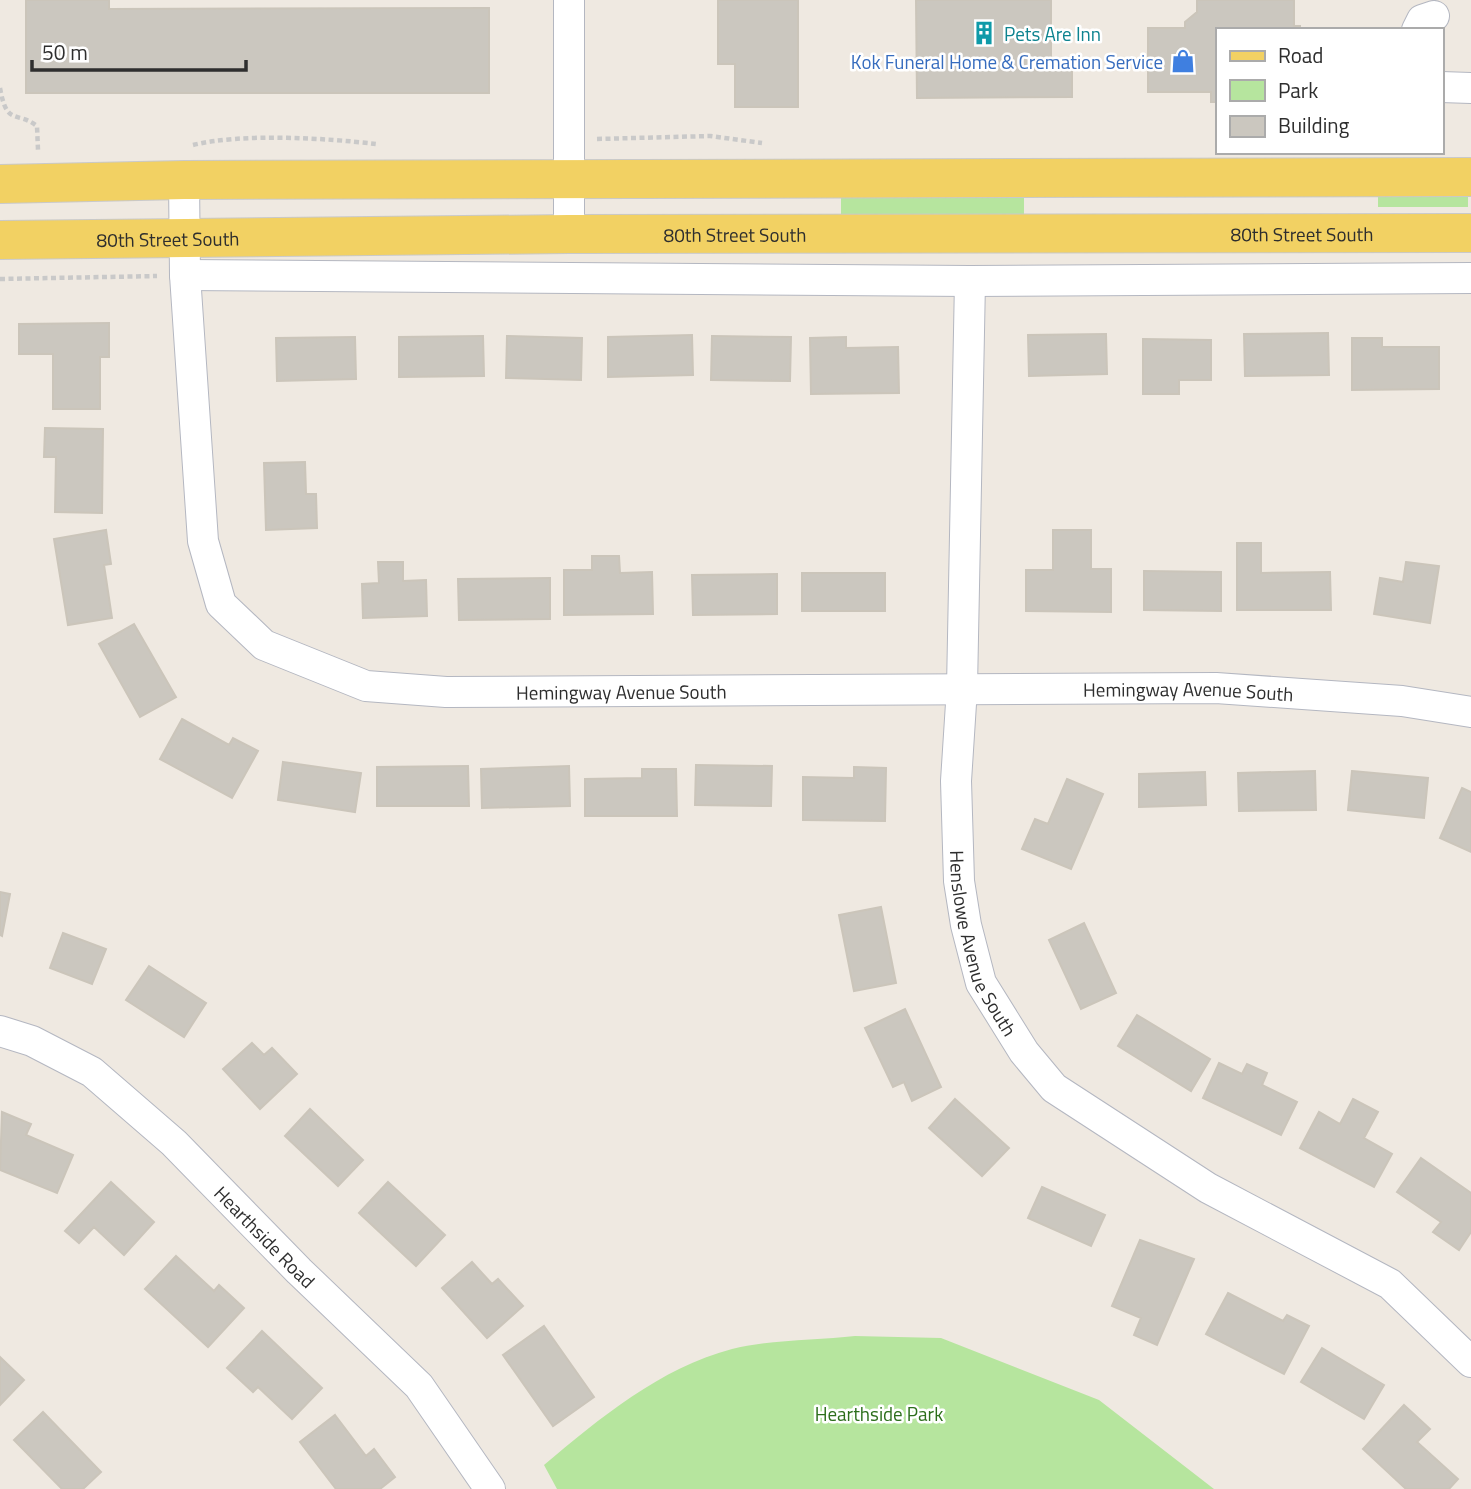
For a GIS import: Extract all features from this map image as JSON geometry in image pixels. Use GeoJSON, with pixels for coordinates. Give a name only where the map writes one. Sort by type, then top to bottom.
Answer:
{"type":"FeatureCollection","features":[{"type":"Feature","properties":{"kind":"main road"},"geometry":{"type":"LineString","coordinates":[[0,184],[184,180],[1471,177]]}},
{"type":"Feature","properties":{"kind":"main road","name":"80th Street South"},"geometry":{"type":"LineString","coordinates":[[0,240],[569,234],[1471,233]]}},
{"type":"Feature","properties":{"kind":"street"},"geometry":{"type":"LineString","coordinates":[[569,0],[569,234]]}},
{"type":"Feature","properties":{"kind":"street"},"geometry":{"type":"LineString","coordinates":[[1443,87],[1471,88]]}},
{"type":"Feature","properties":{"kind":"street","name":"Hemingway Avenue South"},"geometry":{"type":"LineString","coordinates":[[184,180],[185,275],[203,541],[220,604],[264,645],[366,686],[446,692],[1216,688],[1402,701],[1471,712]]}},
{"type":"Feature","properties":{"kind":"street","name":"80th Street South"},"geometry":{"type":"LineString","coordinates":[[185,275],[970,281],[1471,278]]}},
{"type":"Feature","properties":{"kind":"street","name":"Henslowe Avenue South"},"geometry":{"type":"LineString","coordinates":[[970,281],[962,688],[956,780],[959,881],[966,925],[981,983],[1024,1052],[1055,1088],[1208,1188],[1390,1284],[1471,1362]]}},
{"type":"Feature","properties":{"kind":"street","name":"Hearthside Road"},"geometry":{"type":"LineString","coordinates":[[0,1031],[32,1041],[92,1072],[174,1143],[299,1271],[419,1386],[490,1489]]}},
{"type":"Feature","properties":{"kind":"path"},"geometry":{"type":"LineString","coordinates":[[0,88],[4,106],[11,116],[37,126],[38,157]]}},
{"type":"Feature","properties":{"kind":"path"},"geometry":{"type":"LineString","coordinates":[[0,279],[185,275]]}},
{"type":"Feature","properties":{"kind":"green space"},"geometry":{"type":"Polygon","coordinates":[[[1024,195],[1024,215],[841,216],[841,196],[1024,195]]]}},
{"type":"Feature","properties":{"kind":"green space"},"geometry":{"type":"Polygon","coordinates":[[[1378,196],[1468,196],[1468,207],[1378,207],[1378,196]]]}},
{"type":"Feature","properties":{"kind":"green space","name":"Hearthside Park"},"geometry":{"type":"Polygon","coordinates":[[[855,1336],[941,1338],[1099,1400],[1214,1489],[557,1489],[544,1465],[632,1396],[706,1358],[732,1349],[760,1344],[855,1336]]]}},
{"type":"Feature","properties":{"kind":"building"},"geometry":{"type":"Polygon","coordinates":[[[26,0],[109,0],[109,9],[489,8],[489,93],[26,93],[26,0]]]}},
{"type":"Feature","properties":{"kind":"building"},"geometry":{"type":"Polygon","coordinates":[[[718,0],[798,0],[798,107],[735,107],[735,64],[718,64],[718,0]]]}},
{"type":"Feature","properties":{"kind":"building","name":"Pets Are Inn"},"geometry":{"type":"Polygon","coordinates":[[[916,0],[1051,0],[1051,67],[1072,67],[1072,97],[917,98],[916,0]]]}},
{"type":"Feature","properties":{"kind":"building","name":"Kok Funeral Home & Cremation Service"},"geometry":{"type":"Polygon","coordinates":[[[1197,0],[1294,0],[1294,26],[1300,28],[1216,28],[1216,102],[1211,102],[1211,92],[1148,92],[1148,28],[1185,28],[1185,22],[1197,12],[1197,0]]]}},
{"type":"Feature","properties":{"kind":"building"},"geometry":{"type":"Polygon","coordinates":[[[109,323],[109,357],[100,357],[100,409],[53,409],[53,354],[19,354],[19,324],[109,323]]]}},
{"type":"Feature","properties":{"kind":"building"},"geometry":{"type":"Polygon","coordinates":[[[1328,333],[1329,375],[1245,376],[1244,334],[1328,333]]]}},
{"type":"Feature","properties":{"kind":"building"},"geometry":{"type":"Polygon","coordinates":[[[1106,334],[1107,374],[1029,376],[1028,335],[1106,334]]]}},
{"type":"Feature","properties":{"kind":"building"},"geometry":{"type":"Polygon","coordinates":[[[692,335],[693,375],[608,377],[608,337],[692,335]]]}},
{"type":"Feature","properties":{"kind":"building"},"geometry":{"type":"Polygon","coordinates":[[[483,336],[484,376],[399,377],[399,337],[483,336]]]}},
{"type":"Feature","properties":{"kind":"building"},"geometry":{"type":"Polygon","coordinates":[[[507,336],[582,338],[581,380],[506,378],[507,336]]]}},
{"type":"Feature","properties":{"kind":"building"},"geometry":{"type":"Polygon","coordinates":[[[712,336],[791,337],[790,381],[711,380],[712,336]]]}},
{"type":"Feature","properties":{"kind":"building"},"geometry":{"type":"Polygon","coordinates":[[[355,337],[356,379],[277,381],[276,338],[355,337]]]}},
{"type":"Feature","properties":{"kind":"building"},"geometry":{"type":"Polygon","coordinates":[[[846,337],[846,348],[898,347],[899,393],[811,394],[810,338],[846,337]]]}},
{"type":"Feature","properties":{"kind":"building"},"geometry":{"type":"Polygon","coordinates":[[[1352,338],[1382,338],[1382,347],[1439,347],[1439,389],[1352,390],[1352,338]]]}},
{"type":"Feature","properties":{"kind":"building"},"geometry":{"type":"Polygon","coordinates":[[[1143,339],[1211,340],[1211,380],[1179,380],[1179,394],[1143,394],[1143,339]]]}},
{"type":"Feature","properties":{"kind":"building"},"geometry":{"type":"Polygon","coordinates":[[[45,428],[103,429],[102,513],[55,512],[56,457],[44,457],[45,428]]]}},
{"type":"Feature","properties":{"kind":"building"},"geometry":{"type":"Polygon","coordinates":[[[305,462],[306,494],[316,494],[317,528],[266,530],[264,463],[305,462]]]}},
{"type":"Feature","properties":{"kind":"building"},"geometry":{"type":"Polygon","coordinates":[[[106,530],[111,564],[104,565],[112,618],[68,625],[54,539],[106,530]]]}},
{"type":"Feature","properties":{"kind":"building"},"geometry":{"type":"Polygon","coordinates":[[[1053,530],[1091,530],[1091,569],[1111,569],[1111,612],[1026,611],[1026,570],[1053,570],[1053,530]]]}},
{"type":"Feature","properties":{"kind":"building"},"geometry":{"type":"Polygon","coordinates":[[[1237,543],[1261,543],[1261,573],[1330,572],[1331,610],[1237,610],[1237,543]]]}},
{"type":"Feature","properties":{"kind":"building"},"geometry":{"type":"Polygon","coordinates":[[[592,556],[619,556],[620,573],[652,572],[653,614],[564,615],[564,570],[592,570],[592,556]]]}},
{"type":"Feature","properties":{"kind":"building"},"geometry":{"type":"Polygon","coordinates":[[[378,562],[403,562],[403,581],[426,580],[427,616],[363,618],[362,584],[379,583],[378,562]]]}},
{"type":"Feature","properties":{"kind":"building"},"geometry":{"type":"Polygon","coordinates":[[[1406,562],[1439,566],[1430,623],[1374,614],[1380,578],[1403,582],[1406,562]]]}},
{"type":"Feature","properties":{"kind":"building"},"geometry":{"type":"Polygon","coordinates":[[[1144,571],[1221,572],[1221,611],[1144,610],[1144,571]]]}},
{"type":"Feature","properties":{"kind":"building"},"geometry":{"type":"Polygon","coordinates":[[[802,573],[885,573],[885,611],[802,611],[802,573]]]}},
{"type":"Feature","properties":{"kind":"building"},"geometry":{"type":"Polygon","coordinates":[[[777,574],[777,614],[693,615],[692,575],[777,574]]]}},
{"type":"Feature","properties":{"kind":"building"},"geometry":{"type":"Polygon","coordinates":[[[550,578],[550,619],[459,620],[458,579],[550,578]]]}},
{"type":"Feature","properties":{"kind":"building"},"geometry":{"type":"Polygon","coordinates":[[[134,624],[176,697],[140,717],[99,644],[134,624]]]}},
{"type":"Feature","properties":{"kind":"building"},"geometry":{"type":"Polygon","coordinates":[[[182,719],[229,745],[233,738],[258,751],[232,798],[160,759],[182,719]]]}},
{"type":"Feature","properties":{"kind":"building"},"geometry":{"type":"Polygon","coordinates":[[[283,762],[361,773],[355,812],[278,800],[283,762]]]}},
{"type":"Feature","properties":{"kind":"building"},"geometry":{"type":"Polygon","coordinates":[[[696,765],[772,766],[771,806],[695,805],[696,765]]]}},
{"type":"Feature","properties":{"kind":"building"},"geometry":{"type":"Polygon","coordinates":[[[468,766],[469,806],[377,806],[377,767],[468,766]]]}},
{"type":"Feature","properties":{"kind":"building"},"geometry":{"type":"Polygon","coordinates":[[[569,766],[570,806],[482,808],[481,769],[569,766]]]}},
{"type":"Feature","properties":{"kind":"building"},"geometry":{"type":"Polygon","coordinates":[[[854,767],[886,768],[885,821],[803,820],[803,777],[854,778],[854,767]]]}},
{"type":"Feature","properties":{"kind":"building"},"geometry":{"type":"Polygon","coordinates":[[[642,769],[676,769],[677,816],[585,816],[585,779],[642,778],[642,769]]]}},
{"type":"Feature","properties":{"kind":"building"},"geometry":{"type":"Polygon","coordinates":[[[1315,771],[1316,810],[1239,811],[1238,773],[1315,771]]]}},
{"type":"Feature","properties":{"kind":"building"},"geometry":{"type":"Polygon","coordinates":[[[1352,771],[1428,778],[1424,818],[1348,810],[1352,771]]]}},
{"type":"Feature","properties":{"kind":"building"},"geometry":{"type":"Polygon","coordinates":[[[1205,772],[1206,805],[1139,807],[1139,774],[1205,772]]]}},
{"type":"Feature","properties":{"kind":"building"},"geometry":{"type":"Polygon","coordinates":[[[1067,779],[1103,794],[1071,869],[1022,849],[1035,819],[1048,824],[1067,779]]]}},
{"type":"Feature","properties":{"kind":"building"},"geometry":{"type":"Polygon","coordinates":[[[1462,788],[1471,792],[1471,852],[1440,838],[1462,788]]]}},
{"type":"Feature","properties":{"kind":"building"},"geometry":{"type":"Polygon","coordinates":[[[0,892],[10,894],[2,936],[0,935],[0,892]]]}},
{"type":"Feature","properties":{"kind":"building"},"geometry":{"type":"Polygon","coordinates":[[[881,907],[896,983],[854,991],[839,915],[881,907]]]}},
{"type":"Feature","properties":{"kind":"building"},"geometry":{"type":"Polygon","coordinates":[[[1084,923],[1116,993],[1081,1009],[1049,940],[1084,923]]]}},
{"type":"Feature","properties":{"kind":"building"},"geometry":{"type":"Polygon","coordinates":[[[63,933],[106,949],[92,984],[50,968],[63,933]]]}},
{"type":"Feature","properties":{"kind":"building"},"geometry":{"type":"Polygon","coordinates":[[[149,966],[206,1003],[184,1037],[126,1000],[149,966]]]}},
{"type":"Feature","properties":{"kind":"building"},"geometry":{"type":"Polygon","coordinates":[[[905,1009],[941,1087],[912,1101],[904,1082],[893,1087],[865,1028],[905,1009]]]}},
{"type":"Feature","properties":{"kind":"building"},"geometry":{"type":"Polygon","coordinates":[[[1137,1015],[1210,1059],[1191,1091],[1118,1046],[1137,1015]]]}},
{"type":"Feature","properties":{"kind":"building"},"geometry":{"type":"Polygon","coordinates":[[[252,1043],[264,1055],[272,1048],[297,1074],[260,1109],[223,1069],[252,1043]]]}},
{"type":"Feature","properties":{"kind":"building"},"geometry":{"type":"Polygon","coordinates":[[[1219,1063],[1242,1074],[1247,1064],[1267,1073],[1262,1085],[1297,1102],[1281,1135],[1203,1098],[1219,1063]]]}},
{"type":"Feature","properties":{"kind":"building"},"geometry":{"type":"Polygon","coordinates":[[[955,1099],[1009,1148],[982,1176],[929,1128],[955,1099]]]}},
{"type":"Feature","properties":{"kind":"building"},"geometry":{"type":"Polygon","coordinates":[[[1353,1099],[1378,1112],[1364,1138],[1392,1154],[1374,1187],[1300,1148],[1319,1112],[1340,1124],[1353,1099]]]}},
{"type":"Feature","properties":{"kind":"building"},"geometry":{"type":"Polygon","coordinates":[[[310,1109],[363,1160],[338,1186],[285,1136],[310,1109]]]}},
{"type":"Feature","properties":{"kind":"building"},"geometry":{"type":"Polygon","coordinates":[[[2,1112],[31,1124],[26,1135],[73,1155],[57,1193],[0,1170],[2,1112]]]}},
{"type":"Feature","properties":{"kind":"building"},"geometry":{"type":"Polygon","coordinates":[[[1421,1158],[1471,1193],[1471,1232],[1459,1250],[1433,1232],[1441,1222],[1397,1192],[1421,1158]]]}},
{"type":"Feature","properties":{"kind":"building"},"geometry":{"type":"Polygon","coordinates":[[[111,1182],[154,1222],[124,1255],[94,1227],[79,1243],[65,1231],[111,1182]]]}},
{"type":"Feature","properties":{"kind":"building"},"geometry":{"type":"Polygon","coordinates":[[[388,1182],[445,1235],[416,1266],[359,1213],[388,1182]]]}},
{"type":"Feature","properties":{"kind":"building"},"geometry":{"type":"Polygon","coordinates":[[[1042,1187],[1105,1215],[1091,1246],[1028,1218],[1042,1187]]]}},
{"type":"Feature","properties":{"kind":"building"},"geometry":{"type":"Polygon","coordinates":[[[1140,1240],[1194,1259],[1157,1345],[1134,1335],[1141,1318],[1112,1306],[1140,1240]]]}},
{"type":"Feature","properties":{"kind":"building"},"geometry":{"type":"Polygon","coordinates":[[[176,1256],[214,1291],[219,1285],[244,1308],[208,1347],[145,1289],[176,1256]]]}},
{"type":"Feature","properties":{"kind":"building"},"geometry":{"type":"Polygon","coordinates":[[[472,1262],[492,1284],[498,1279],[523,1306],[487,1338],[442,1288],[472,1262]]]}},
{"type":"Feature","properties":{"kind":"building"},"geometry":{"type":"Polygon","coordinates":[[[1228,1293],[1283,1321],[1287,1315],[1309,1326],[1284,1374],[1206,1334],[1228,1293]]]}},
{"type":"Feature","properties":{"kind":"building"},"geometry":{"type":"Polygon","coordinates":[[[544,1326],[594,1397],[553,1426],[503,1355],[544,1326]]]}},
{"type":"Feature","properties":{"kind":"building"},"geometry":{"type":"Polygon","coordinates":[[[262,1331],[322,1388],[292,1419],[258,1387],[253,1392],[227,1368],[262,1331]]]}},
{"type":"Feature","properties":{"kind":"building"},"geometry":{"type":"Polygon","coordinates":[[[1322,1348],[1384,1385],[1364,1419],[1301,1382],[1322,1348]]]}},
{"type":"Feature","properties":{"kind":"building"},"geometry":{"type":"Polygon","coordinates":[[[0,1357],[24,1380],[0,1405],[0,1357]]]}},
{"type":"Feature","properties":{"kind":"building"},"geometry":{"type":"Polygon","coordinates":[[[1404,1405],[1430,1429],[1417,1442],[1458,1479],[1449,1489],[1406,1489],[1363,1449],[1404,1405]]]}},
{"type":"Feature","properties":{"kind":"building"},"geometry":{"type":"Polygon","coordinates":[[[43,1412],[101,1472],[83,1489],[62,1489],[14,1440],[43,1412]]]}},
{"type":"Feature","properties":{"kind":"building"},"geometry":{"type":"Polygon","coordinates":[[[335,1415],[366,1456],[374,1449],[395,1477],[380,1489],[336,1489],[300,1442],[335,1415]]]}},
{"type":"Feature","properties":{"kind":"place","name":"Pets Are Inn"},"geometry":{"type":"Point","coordinates":[984,33]}},
{"type":"Feature","properties":{"kind":"place","name":"Kok Funeral Home & Cremation Service"},"geometry":{"type":"Point","coordinates":[1183,61]}}]}
